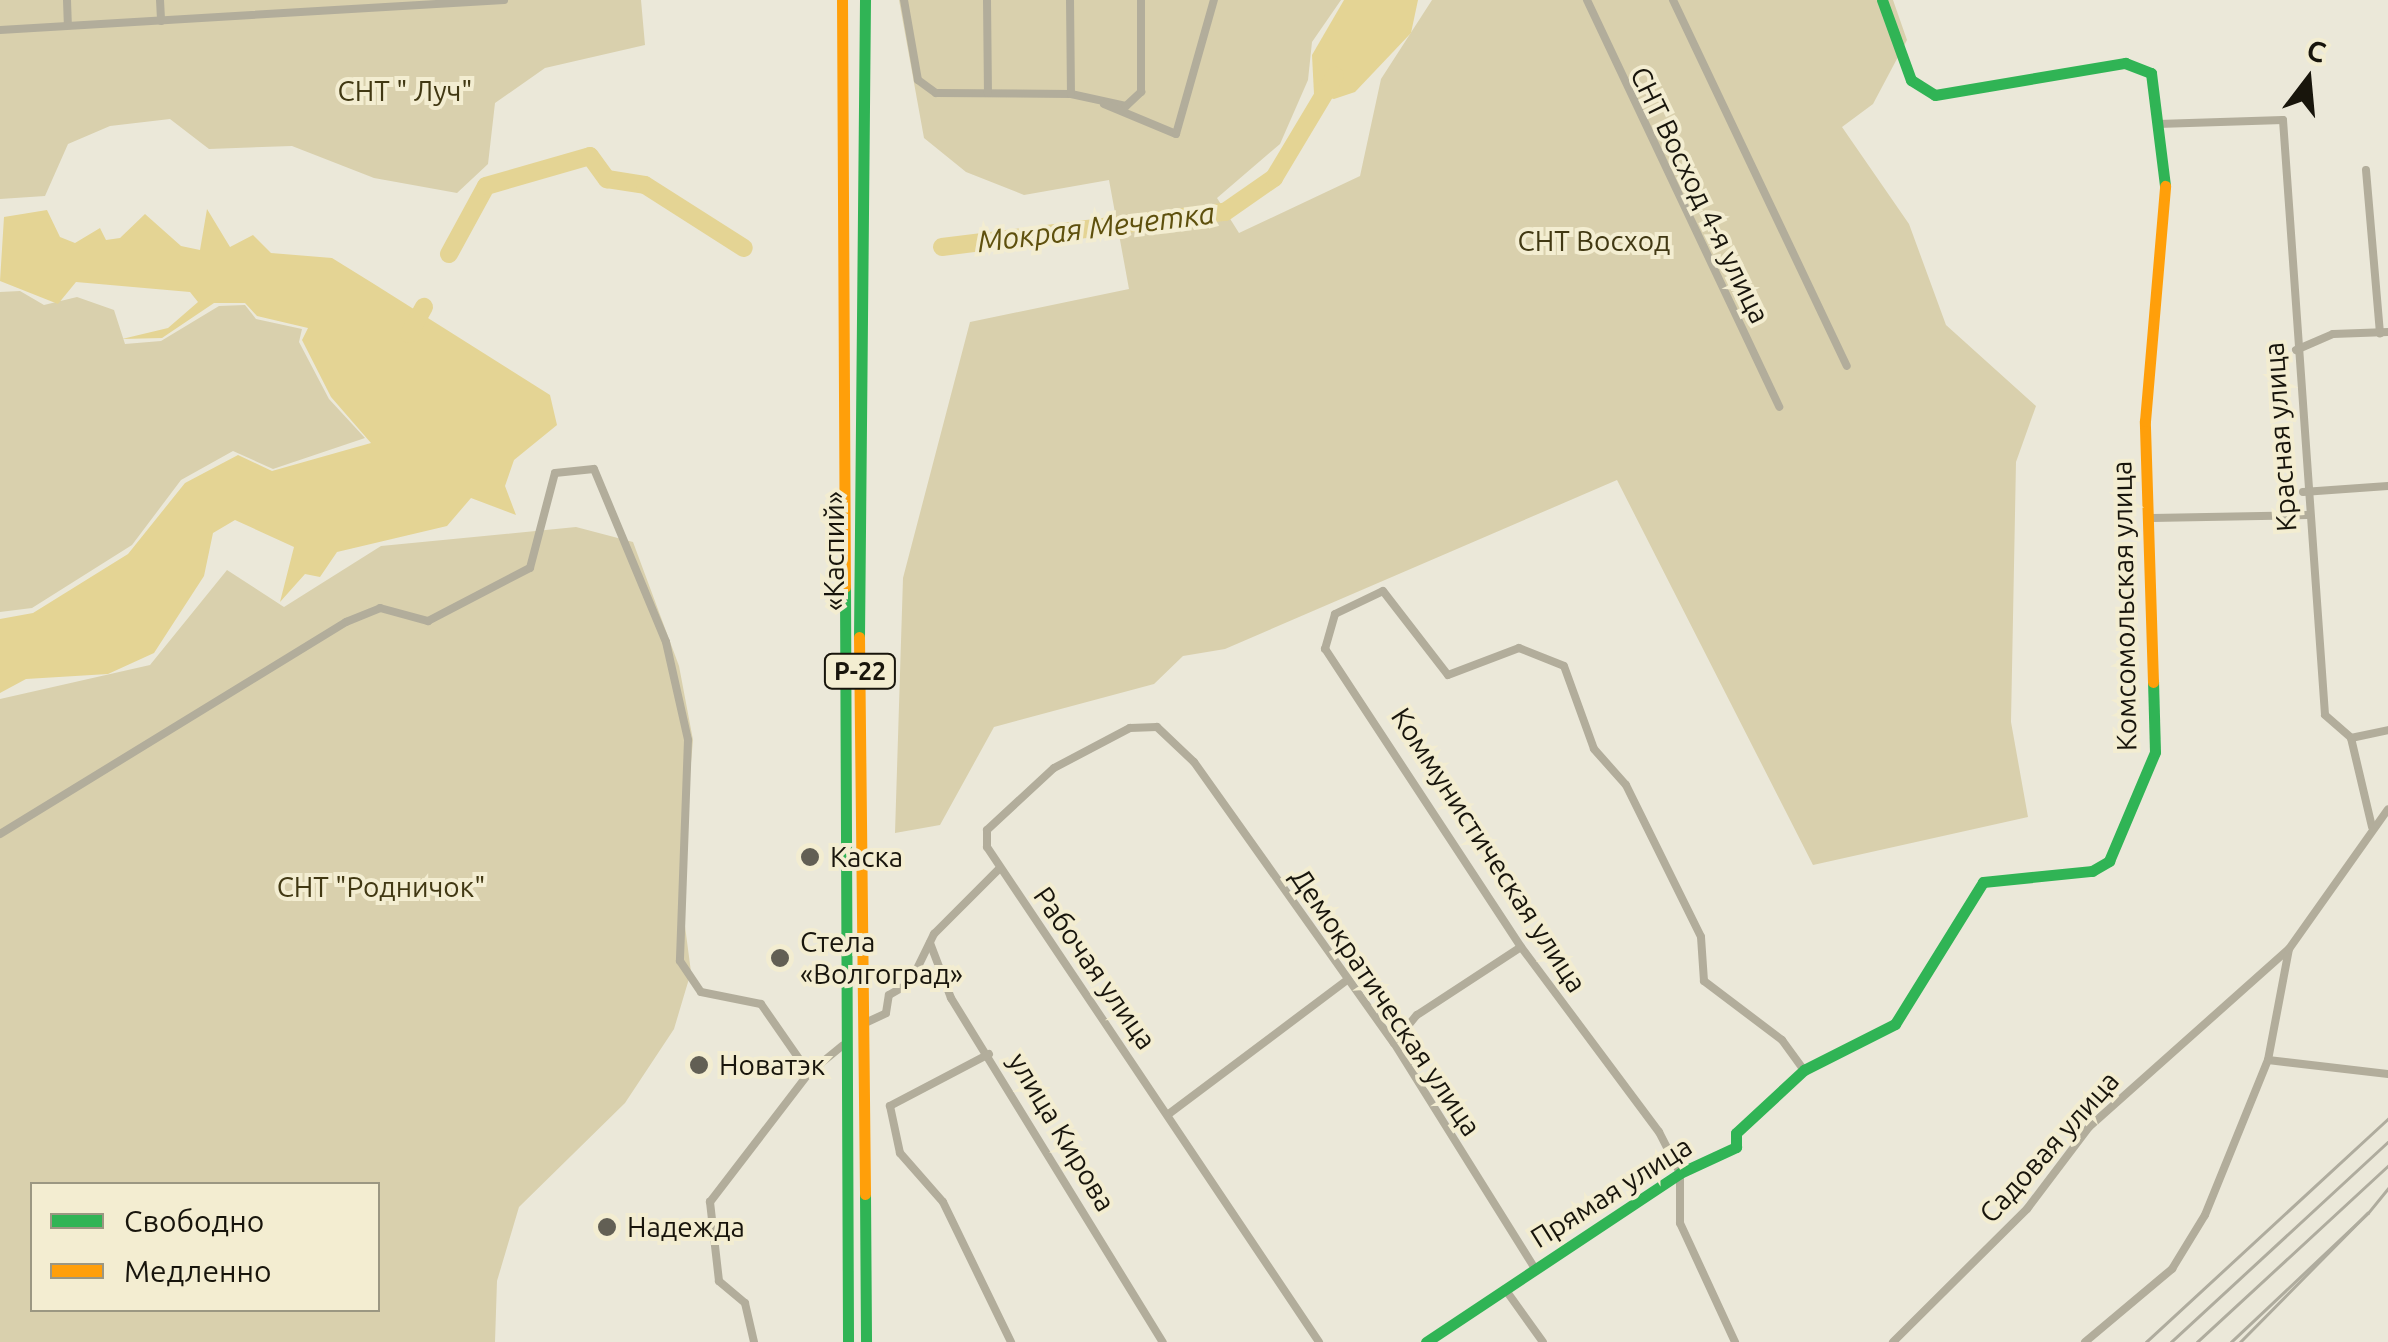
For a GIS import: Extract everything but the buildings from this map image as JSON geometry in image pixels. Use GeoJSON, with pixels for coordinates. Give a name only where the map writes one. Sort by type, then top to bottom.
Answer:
{"type":"FeatureCollection","features":[{"type":"Feature","properties":{"kind":"main road","name":"«Каспий»"},"geometry":{"type":"LineString","coordinates":[[842,0],[842,1028],[838,1045],[848,1342]]}},
{"type":"Feature","properties":{"kind":"main road","name":"«Каспий»"},"geometry":{"type":"LineString","coordinates":[[864,0],[861,1024],[866,1342]]}},
{"type":"Feature","properties":{"kind":"main road","name":"Комсомольская улица"},"geometry":{"type":"LineString","coordinates":[[1804,1070],[1895,1024],[1982,882],[2004,873],[2092,871],[2108,861],[2155,752],[2152,518],[2145,422],[2166,169],[2151,74],[2125,63],[1934,95],[1911,80],[1882,0]]}},
{"type":"Feature","properties":{"kind":"main road","name":"Прямая улица"},"geometry":{"type":"LineString","coordinates":[[1426,1342],[1680,1173],[1736,1147],[1736,1133],[1804,1070]]}},
{"type":"Feature","properties":{"kind":"street"},"geometry":{"type":"LineString","coordinates":[[67,0],[68,25]]}},
{"type":"Feature","properties":{"kind":"street"},"geometry":{"type":"LineString","coordinates":[[160,0],[161,21]]}},
{"type":"Feature","properties":{"kind":"street"},"geometry":{"type":"LineString","coordinates":[[291,0],[291,12]]}},
{"type":"Feature","properties":{"kind":"street"},"geometry":{"type":"LineString","coordinates":[[0,30],[390,3],[504,0]]}},
{"type":"Feature","properties":{"kind":"street"},"geometry":{"type":"LineString","coordinates":[[904,0],[918,80],[936,93],[1071,94],[1176,134],[1214,0]]}},
{"type":"Feature","properties":{"kind":"street"},"geometry":{"type":"LineString","coordinates":[[987,0],[988,93]]}},
{"type":"Feature","properties":{"kind":"street"},"geometry":{"type":"LineString","coordinates":[[1070,0],[1071,94]]}},
{"type":"Feature","properties":{"kind":"street"},"geometry":{"type":"LineString","coordinates":[[1104,104],[1126,106],[1141,92],[1141,0]]}},
{"type":"Feature","properties":{"kind":"street","name":"СНТ Восход 4-я улица"},"geometry":{"type":"LineString","coordinates":[[1586,0],[1779,407]]}},
{"type":"Feature","properties":{"kind":"street","name":"СНТ Восход 4-я улица"},"geometry":{"type":"LineString","coordinates":[[1673,0],[1847,366]]}},
{"type":"Feature","properties":{"kind":"street","name":"Красная улица"},"geometry":{"type":"LineString","coordinates":[[2158,124],[2283,120],[2303,492],[2325,715],[2351,738],[2372,828]]}},
{"type":"Feature","properties":{"kind":"street"},"geometry":{"type":"LineString","coordinates":[[2296,350],[2333,334],[2384,333],[2366,170]]}},
{"type":"Feature","properties":{"kind":"street"},"geometry":{"type":"LineString","coordinates":[[0,834],[346,622],[380,608],[428,621],[530,568],[555,473],[594,469],[666,642],[688,740],[680,961],[701,992],[761,1004],[809,1073]]}},
{"type":"Feature","properties":{"kind":"street"},"geometry":{"type":"LineString","coordinates":[[2303,492],[2388,486]]}},
{"type":"Feature","properties":{"kind":"street"},"geometry":{"type":"LineString","coordinates":[[2152,518],[2307,515]]}},
{"type":"Feature","properties":{"kind":"street","name":"Коммунистическая улица"},"geometry":{"type":"LineString","coordinates":[[1680,1173],[1521,947],[1325,649],[1335,614],[1354,600],[1382,591],[1397,602],[1448,674],[1519,648],[1564,666],[1594,749],[1626,785],[1701,937],[1704,981],[1782,1040],[1804,1070]]}},
{"type":"Feature","properties":{"kind":"street","name":"Рабочая улица"},"geometry":{"type":"LineString","coordinates":[[1194,762],[1157,727],[1130,728],[1054,768],[987,830],[999,869],[1170,1114],[1319,1342]]}},
{"type":"Feature","properties":{"kind":"street"},"geometry":{"type":"LineString","coordinates":[[2351,738],[2388,730]]}},
{"type":"Feature","properties":{"kind":"street","name":"Демократическая улица"},"geometry":{"type":"LineString","coordinates":[[1194,762],[1394,1043],[1536,1270]]}},
{"type":"Feature","properties":{"kind":"street"},"geometry":{"type":"LineString","coordinates":[[2085,1342],[2172,1269],[2206,1215],[2268,1060],[2289,949],[2388,809]]}},
{"type":"Feature","properties":{"kind":"street"},"geometry":{"type":"LineString","coordinates":[[861,1024],[886,1014],[889,995],[910,983],[930,944],[999,869]]}},
{"type":"Feature","properties":{"kind":"street","name":"улица Кирова"},"geometry":{"type":"LineString","coordinates":[[930,944],[988,1054],[1163,1342]]}},
{"type":"Feature","properties":{"kind":"street"},"geometry":{"type":"LineString","coordinates":[[1394,1043],[1416,1015],[1521,947]]}},
{"type":"Feature","properties":{"kind":"street","name":"Садовая улица"},"geometry":{"type":"LineString","coordinates":[[1893,1342],[2027,1210],[2089,1128],[2289,949]]}},
{"type":"Feature","properties":{"kind":"street"},"geometry":{"type":"LineString","coordinates":[[1170,1114],[1346,980]]}},
{"type":"Feature","properties":{"kind":"street"},"geometry":{"type":"LineString","coordinates":[[754,1342],[745,1303],[720,1281],[710,1202],[809,1073],[838,1045]]}},
{"type":"Feature","properties":{"kind":"street"},"geometry":{"type":"LineString","coordinates":[[988,1054],[890,1106],[900,1153],[943,1202],[1011,1342]]}},
{"type":"Feature","properties":{"kind":"street"},"geometry":{"type":"LineString","coordinates":[[2268,1060],[2388,1074]]}},
{"type":"Feature","properties":{"kind":"street"},"geometry":{"type":"LineString","coordinates":[[1680,1173],[1680,1223],[1735,1342]]}},
{"type":"Feature","properties":{"kind":"street"},"geometry":{"type":"LineString","coordinates":[[1504,1288],[1543,1342]]}},
{"type":"Feature","properties":{"kind":"green space","name":"СНТ \" Луч\""},"geometry":{"type":"Polygon","coordinates":[[[0,0],[641,0],[645,45],[545,68],[495,103],[488,164],[457,193],[374,178],[292,146],[209,149],[170,119],[110,126],[68,144],[45,196],[0,199],[0,0]]]}},
{"type":"Feature","properties":{"kind":"green space","name":"СНТ Восход"},"geometry":{"type":"Polygon","coordinates":[[[899,0],[1341,0],[1312,42],[1308,80],[1280,144],[1217,198],[1239,233],[1360,176],[1381,79],[1432,0],[1893,0],[1907,40],[1873,104],[1842,127],[1909,224],[1946,325],[2036,406],[2016,462],[2011,722],[2028,817],[1813,865],[1617,480],[1225,649],[1183,656],[1154,684],[994,727],[940,825],[895,833],[903,578],[970,322],[1129,289],[1109,180],[1024,195],[966,172],[924,138],[899,0]]]}},
{"type":"Feature","properties":{"kind":"green space"},"geometry":{"type":"Polygon","coordinates":[[[20,291],[44,305],[77,297],[114,310],[125,344],[161,341],[219,306],[245,305],[256,319],[302,329],[299,342],[329,399],[365,438],[273,469],[233,451],[181,480],[132,545],[32,608],[0,612],[0,292],[20,291]]]}},
{"type":"Feature","properties":{"kind":"green space","name":"СНТ \"Родничок\""},"geometry":{"type":"Polygon","coordinates":[[[576,527],[633,542],[679,666],[693,740],[680,888],[691,972],[674,1029],[625,1103],[519,1207],[497,1281],[495,1342],[0,1342],[0,699],[150,665],[227,570],[284,607],[381,546],[576,527]]]}},
{"type":"Feature","properties":{"kind":"shaded area"},"geometry":{"type":"Polygon","coordinates":[[[1344,0],[1418,0],[1411,33],[1355,92],[1334,99],[1314,94],[1312,55],[1344,0]]]}},
{"type":"Feature","properties":{"kind":"shaded area"},"geometry":{"type":"Polygon","coordinates":[[[207,209],[230,247],[253,235],[271,253],[332,258],[550,395],[557,425],[514,460],[505,486],[516,515],[471,498],[447,526],[337,552],[320,577],[305,574],[280,602],[294,547],[235,520],[213,533],[204,576],[154,653],[108,674],[26,679],[0,693],[0,619],[33,613],[128,554],[185,483],[238,455],[272,471],[371,443],[331,397],[302,340],[308,328],[257,316],[245,303],[214,303],[162,338],[122,339],[168,328],[198,302],[190,292],[76,282],[58,304],[0,281],[4,217],[47,210],[60,237],[75,243],[100,228],[106,240],[120,238],[145,214],[181,246],[200,250],[207,209]]]}},
{"type":"Feature","properties":{"kind":"waterway","name":"Мокрая Мечетка"},"geometry":{"type":"LineString","coordinates":[[942,247],[1225,212],[1274,178],[1335,76]]}},
{"type":"Feature","properties":{"kind":"waterway","name":"Мокрая Мечетка"},"geometry":{"type":"LineString","coordinates":[[449,254],[486,186],[590,156],[607,179],[645,185],[744,248]]}},
{"type":"Feature","properties":{"kind":"waterway","name":"Мокрая Мечетка"},"geometry":{"type":"LineString","coordinates":[[409,334],[424,307]]}},
{"type":"Feature","properties":{"kind":"railway"},"geometry":{"type":"LineString","coordinates":[[2146,1342],[2388,1119]]}},
{"type":"Feature","properties":{"kind":"railway"},"geometry":{"type":"LineString","coordinates":[[2171,1342],[2388,1142]]}},
{"type":"Feature","properties":{"kind":"railway"},"geometry":{"type":"LineString","coordinates":[[2197,1342],[2388,1166]]}},
{"type":"Feature","properties":{"kind":"railway"},"geometry":{"type":"LineString","coordinates":[[2368,1213],[2388,1188]]}},
{"type":"Feature","properties":{"kind":"railway"},"geometry":{"type":"LineString","coordinates":[[2231,1342],[2368,1213],[2241,1342]]}},
{"type":"Feature","properties":{"kind":"traffic: fast"},"geometry":{"type":"LineString","coordinates":[[859,637],[865,0]]}},
{"type":"Feature","properties":{"kind":"traffic: fast"},"geometry":{"type":"LineString","coordinates":[[1882,0],[1911,80],[1935,95],[2125,63],[2151,73],[2165,186]]}},
{"type":"Feature","properties":{"kind":"traffic: fast"},"geometry":{"type":"LineString","coordinates":[[845,587],[848,1342]]}},
{"type":"Feature","properties":{"kind":"traffic: fast"},"geometry":{"type":"LineString","coordinates":[[1426,1342],[1680,1173],[1736,1147],[1736,1133],[1804,1070],[1895,1024],[1983,882],[2092,871],[2109,861],[2155,752],[2153,682]]}},
{"type":"Feature","properties":{"kind":"traffic: fast"},"geometry":{"type":"LineString","coordinates":[[865,1194],[866,1342]]}},
{"type":"Feature","properties":{"kind":"traffic: slow"},"geometry":{"type":"LineString","coordinates":[[842,0],[845,587]]}},
{"type":"Feature","properties":{"kind":"traffic: slow"},"geometry":{"type":"LineString","coordinates":[[2153,682],[2145,421],[2165,186]]}},
{"type":"Feature","properties":{"kind":"traffic: slow"},"geometry":{"type":"LineString","coordinates":[[859,637],[865,1194]]}},
{"type":"Feature","properties":{"kind":"place","name":"Каска"},"geometry":{"type":"Point","coordinates":[810,857]}},
{"type":"Feature","properties":{"kind":"place","name":"Стела «Волгоград»"},"geometry":{"type":"Point","coordinates":[780,958]}},
{"type":"Feature","properties":{"kind":"place","name":"Новатэк"},"geometry":{"type":"Point","coordinates":[699,1065]}},
{"type":"Feature","properties":{"kind":"place","name":"Надежда"},"geometry":{"type":"Point","coordinates":[607,1227]}}]}
